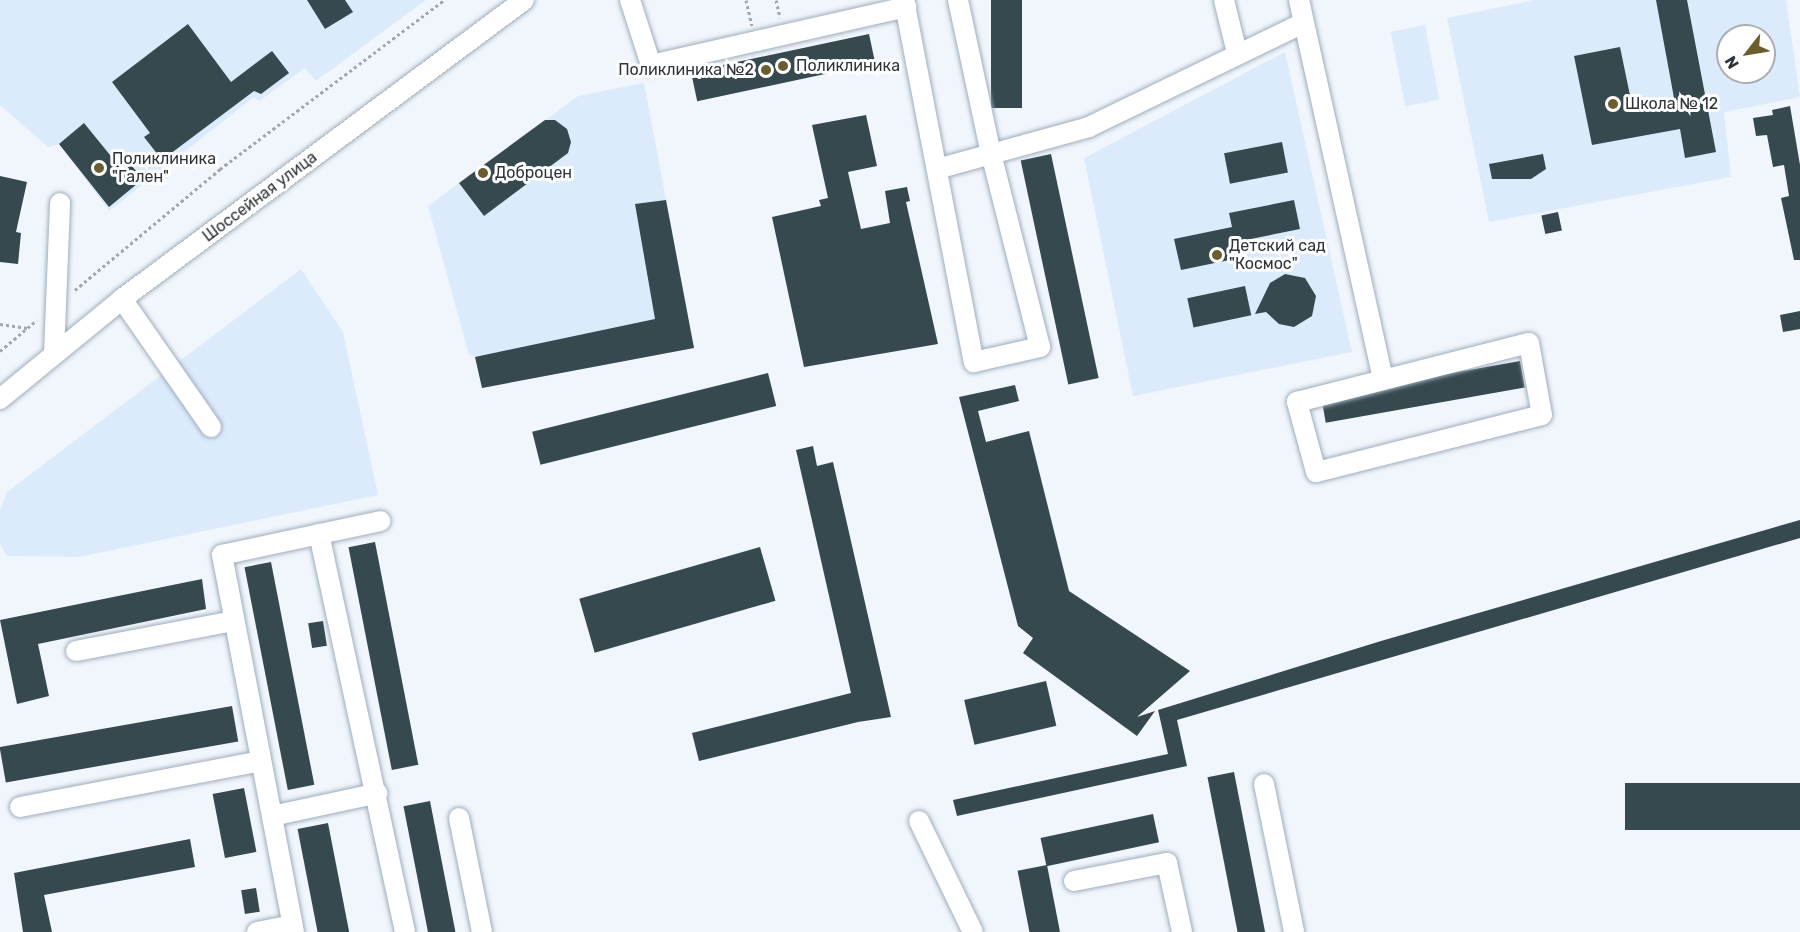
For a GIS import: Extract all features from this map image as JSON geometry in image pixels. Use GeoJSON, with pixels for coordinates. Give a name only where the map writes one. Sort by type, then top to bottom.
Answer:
{"type":"FeatureCollection","features":[{"type":"Feature","properties":{"kind":"street","name":"Шоссейная улица"},"geometry":{"type":"LineString","coordinates":[[0,399],[122,299],[524,0]]}},
{"type":"Feature","properties":{"kind":"street"},"geometry":{"type":"LineString","coordinates":[[630,0],[651,65],[905,3],[974,362],[1040,347],[991,154],[958,0]]}},
{"type":"Feature","properties":{"kind":"street"},"geometry":{"type":"LineString","coordinates":[[1224,0],[1237,53]]}},
{"type":"Feature","properties":{"kind":"street"},"geometry":{"type":"LineString","coordinates":[[1299,0],[1383,379]]}},
{"type":"Feature","properties":{"kind":"street"},"geometry":{"type":"LineString","coordinates":[[937,169],[1089,127],[1237,53],[1303,23]]}},
{"type":"Feature","properties":{"kind":"street"},"geometry":{"type":"LineString","coordinates":[[54,354],[60,203]]}},
{"type":"Feature","properties":{"kind":"street"},"geometry":{"type":"LineString","coordinates":[[122,299],[211,427]]}},
{"type":"Feature","properties":{"kind":"street"},"geometry":{"type":"LineString","coordinates":[[1529,344],[1542,415],[1316,472],[1297,402],[1383,379],[1529,344]]}},
{"type":"Feature","properties":{"kind":"street"},"geometry":{"type":"LineString","coordinates":[[257,932],[293,929],[222,555],[380,521]]}},
{"type":"Feature","properties":{"kind":"street"},"geometry":{"type":"LineString","coordinates":[[319,534],[378,793],[405,932]]}},
{"type":"Feature","properties":{"kind":"street"},"geometry":{"type":"LineString","coordinates":[[76,651],[234,621]]}},
{"type":"Feature","properties":{"kind":"street"},"geometry":{"type":"LineString","coordinates":[[20,807],[261,761]]}},
{"type":"Feature","properties":{"kind":"street"},"geometry":{"type":"LineString","coordinates":[[1264,784],[1294,932]]}},
{"type":"Feature","properties":{"kind":"street"},"geometry":{"type":"LineString","coordinates":[[272,816],[378,793]]}},
{"type":"Feature","properties":{"kind":"street"},"geometry":{"type":"LineString","coordinates":[[459,818],[482,932]]}},
{"type":"Feature","properties":{"kind":"street"},"geometry":{"type":"LineString","coordinates":[[919,821],[973,932]]}},
{"type":"Feature","properties":{"kind":"street"},"geometry":{"type":"LineString","coordinates":[[1074,881],[1167,863],[1182,932]]}},
{"type":"Feature","properties":{"kind":"path"},"geometry":{"type":"LineString","coordinates":[[72,292],[220,169],[444,0]]}},
{"type":"Feature","properties":{"kind":"path"},"geometry":{"type":"LineString","coordinates":[[746,0],[756,41]]}},
{"type":"Feature","properties":{"kind":"path"},"geometry":{"type":"LineString","coordinates":[[0,351],[46,314]]}},
{"type":"Feature","properties":{"kind":"path"},"geometry":{"type":"LineString","coordinates":[[0,324],[28,328]]}},
{"type":"Feature","properties":{"kind":"shaded area"},"geometry":{"type":"Polygon","coordinates":[[[0,0],[426,0],[316,81],[305,68],[259,101],[254,97],[109,211],[59,144],[48,147],[0,105],[0,0]]]}},
{"type":"Feature","properties":{"kind":"shaded area","name":"Школа № 12"},"geometry":{"type":"Polygon","coordinates":[[[1534,0],[1786,0],[1800,97],[1724,112],[1731,177],[1489,222],[1447,18],[1534,0]]]}},
{"type":"Feature","properties":{"kind":"shaded area"},"geometry":{"type":"Polygon","coordinates":[[[1425,25],[1440,100],[1405,106],[1391,32],[1425,25]]]}},
{"type":"Feature","properties":{"kind":"shaded area","name":"Детский сад \"Космос\""},"geometry":{"type":"Polygon","coordinates":[[[1285,52],[1352,352],[1133,396],[1084,158],[1285,52]]]}},
{"type":"Feature","properties":{"kind":"shaded area"},"geometry":{"type":"Polygon","coordinates":[[[644,83],[694,348],[482,388],[475,357],[469,355],[428,206],[578,96],[644,83]]]}},
{"type":"Feature","properties":{"kind":"shaded area"},"geometry":{"type":"Polygon","coordinates":[[[301,269],[343,332],[378,495],[79,557],[7,556],[0,545],[0,510],[7,492],[301,269]]]}},
{"type":"Feature","properties":{"kind":"building"},"geometry":{"type":"Polygon","coordinates":[[[307,0],[345,0],[353,12],[325,29],[307,0]]]}},
{"type":"Feature","properties":{"kind":"building"},"geometry":{"type":"Polygon","coordinates":[[[991,0],[1022,0],[1022,108],[991,108],[991,0]]]}},
{"type":"Feature","properties":{"kind":"building"},"geometry":{"type":"Polygon","coordinates":[[[1656,0],[1687,0],[1716,152],[1685,158],[1680,129],[1592,145],[1574,56],[1620,47],[1632,105],[1674,98],[1656,0]]]}},
{"type":"Feature","properties":{"kind":"building"},"geometry":{"type":"Polygon","coordinates":[[[188,24],[231,82],[272,51],[289,73],[261,94],[254,91],[162,160],[144,137],[150,133],[112,82],[188,24]]]}},
{"type":"Feature","properties":{"kind":"building","name":"Поликлиника"},"geometry":{"type":"Polygon","coordinates":[[[869,34],[875,63],[697,101],[691,72],[869,34]]]}},
{"type":"Feature","properties":{"kind":"building"},"geometry":{"type":"Polygon","coordinates":[[[1790,106],[1800,165],[1800,260],[1794,260],[1781,198],[1789,196],[1784,165],[1773,167],[1767,135],[1756,136],[1753,118],[1773,115],[1772,110],[1790,106]]]}},
{"type":"Feature","properties":{"kind":"building"},"geometry":{"type":"Polygon","coordinates":[[[866,115],[877,166],[848,172],[861,229],[890,223],[885,191],[907,187],[910,201],[906,202],[938,344],[804,367],[772,217],[821,206],[819,200],[828,198],[812,125],[866,115]]]}},
{"type":"Feature","properties":{"kind":"building"},"geometry":{"type":"Polygon","coordinates":[[[545,120],[555,120],[567,129],[571,142],[568,153],[484,216],[459,183],[545,120]]]}},
{"type":"Feature","properties":{"kind":"building","name":"Поликлиника \"Гален\""},"geometry":{"type":"Polygon","coordinates":[[[84,123],[123,171],[131,165],[143,179],[109,207],[59,144],[84,123]]]}},
{"type":"Feature","properties":{"kind":"building"},"geometry":{"type":"Polygon","coordinates":[[[1282,142],[1288,172],[1230,184],[1224,153],[1282,142]]]}},
{"type":"Feature","properties":{"kind":"building"},"geometry":{"type":"Polygon","coordinates":[[[1051,154],[1099,378],[1068,384],[1021,160],[1051,154]]]}},
{"type":"Feature","properties":{"kind":"building"},"geometry":{"type":"Polygon","coordinates":[[[1543,154],[1546,169],[1531,179],[1492,179],[1489,164],[1543,154]]]}},
{"type":"Feature","properties":{"kind":"building"},"geometry":{"type":"Polygon","coordinates":[[[0,176],[27,182],[16,232],[21,233],[18,264],[0,262],[0,176]]]}},
{"type":"Feature","properties":{"kind":"building"},"geometry":{"type":"Polygon","coordinates":[[[666,200],[694,348],[482,388],[475,357],[655,319],[635,204],[666,200]]]}},
{"type":"Feature","properties":{"kind":"building"},"geometry":{"type":"Polygon","coordinates":[[[1294,200],[1300,229],[1236,242],[1239,258],[1181,270],[1174,239],[1232,227],[1229,213],[1294,200]]]}},
{"type":"Feature","properties":{"kind":"building"},"geometry":{"type":"Polygon","coordinates":[[[1558,212],[1562,231],[1545,234],[1541,216],[1558,212]]]}},
{"type":"Feature","properties":{"kind":"building"},"geometry":{"type":"Polygon","coordinates":[[[1285,274],[1305,278],[1316,296],[1312,316],[1294,327],[1279,324],[1266,312],[1255,314],[1270,283],[1285,274]]]}},
{"type":"Feature","properties":{"kind":"building"},"geometry":{"type":"Polygon","coordinates":[[[1245,286],[1251,315],[1194,328],[1187,298],[1245,286]]]}},
{"type":"Feature","properties":{"kind":"building"},"geometry":{"type":"Polygon","coordinates":[[[1800,311],[1800,329],[1783,332],[1780,315],[1800,311]]]}},
{"type":"Feature","properties":{"kind":"building"},"geometry":{"type":"Polygon","coordinates":[[[1520,361],[1525,388],[1326,423],[1321,396],[1520,361]]]}},
{"type":"Feature","properties":{"kind":"building"},"geometry":{"type":"Polygon","coordinates":[[[768,373],[776,406],[540,465],[532,432],[768,373]]]}},
{"type":"Feature","properties":{"kind":"building"},"geometry":{"type":"Polygon","coordinates":[[[1015,385],[1019,401],[978,411],[986,442],[1029,431],[1069,591],[1190,671],[1137,717],[1155,711],[1137,736],[1023,653],[1033,638],[1018,626],[959,397],[1015,385]]]}},
{"type":"Feature","properties":{"kind":"building"},"geometry":{"type":"Polygon","coordinates":[[[813,446],[817,466],[833,462],[891,717],[858,722],[699,761],[692,733],[851,693],[796,450],[813,446]]]}},
{"type":"Feature","properties":{"kind":"building"},"geometry":{"type":"Polygon","coordinates":[[[1800,520],[1800,538],[1177,720],[1187,766],[957,816],[953,800],[1168,754],[1158,710],[1381,641],[1800,520]]]}},
{"type":"Feature","properties":{"kind":"building"},"geometry":{"type":"Polygon","coordinates":[[[375,542],[418,765],[392,770],[348,547],[375,542]]]}},
{"type":"Feature","properties":{"kind":"building"},"geometry":{"type":"Polygon","coordinates":[[[760,547],[775,601],[595,653],[579,599],[760,547]]]}},
{"type":"Feature","properties":{"kind":"building"},"geometry":{"type":"Polygon","coordinates":[[[271,562],[314,785],[288,790],[244,567],[271,562]]]}},
{"type":"Feature","properties":{"kind":"building"},"geometry":{"type":"Polygon","coordinates":[[[202,579],[206,609],[38,644],[49,696],[17,704],[0,620],[202,579]]]}},
{"type":"Feature","properties":{"kind":"building"},"geometry":{"type":"Polygon","coordinates":[[[323,621],[327,646],[312,648],[308,623],[323,621]]]}},
{"type":"Feature","properties":{"kind":"building"},"geometry":{"type":"Polygon","coordinates":[[[1046,681],[1056,726],[975,745],[964,700],[1046,681]]]}},
{"type":"Feature","properties":{"kind":"building"},"geometry":{"type":"Polygon","coordinates":[[[232,706],[238,741],[6,782],[0,747],[232,706]]]}},
{"type":"Feature","properties":{"kind":"building"},"geometry":{"type":"Polygon","coordinates":[[[1234,772],[1265,932],[1238,932],[1207,777],[1234,772]]]}},
{"type":"Feature","properties":{"kind":"building"},"geometry":{"type":"Polygon","coordinates":[[[1625,783],[1800,783],[1800,830],[1625,830],[1625,783]]]}},
{"type":"Feature","properties":{"kind":"building"},"geometry":{"type":"Polygon","coordinates":[[[244,788],[256,852],[225,858],[213,794],[244,788]]]}},
{"type":"Feature","properties":{"kind":"building"},"geometry":{"type":"Polygon","coordinates":[[[430,801],[455,932],[428,932],[403,806],[430,801]]]}},
{"type":"Feature","properties":{"kind":"building"},"geometry":{"type":"Polygon","coordinates":[[[1153,814],[1159,842],[1047,866],[1041,838],[1153,814]]]}},
{"type":"Feature","properties":{"kind":"building"},"geometry":{"type":"Polygon","coordinates":[[[328,823],[349,932],[318,932],[298,829],[328,823]]]}},
{"type":"Feature","properties":{"kind":"building"},"geometry":{"type":"Polygon","coordinates":[[[190,839],[195,867],[44,895],[52,932],[23,932],[14,873],[190,839]]]}},
{"type":"Feature","properties":{"kind":"building"},"geometry":{"type":"Polygon","coordinates":[[[1047,865],[1060,932],[1029,932],[1018,871],[1047,865]]]}},
{"type":"Feature","properties":{"kind":"building"},"geometry":{"type":"Polygon","coordinates":[[[256,888],[260,912],[245,914],[241,890],[256,888]]]}},
{"type":"Feature","properties":{"kind":"place","name":"Поликлиника"},"geometry":{"type":"Point","coordinates":[783,66]}},
{"type":"Feature","properties":{"kind":"place","name":"Поликлиника №2"},"geometry":{"type":"Point","coordinates":[766,70]}},
{"type":"Feature","properties":{"kind":"place","name":"Школа № 12"},"geometry":{"type":"Point","coordinates":[1613,104]}},
{"type":"Feature","properties":{"kind":"place","name":"Поликлиника \"Гален\""},"geometry":{"type":"Point","coordinates":[99,168]}},
{"type":"Feature","properties":{"kind":"place","name":"Доброцен"},"geometry":{"type":"Point","coordinates":[483,173]}},
{"type":"Feature","properties":{"kind":"place","name":"Детский сад \"Космос\""},"geometry":{"type":"Point","coordinates":[1217,255]}}]}
